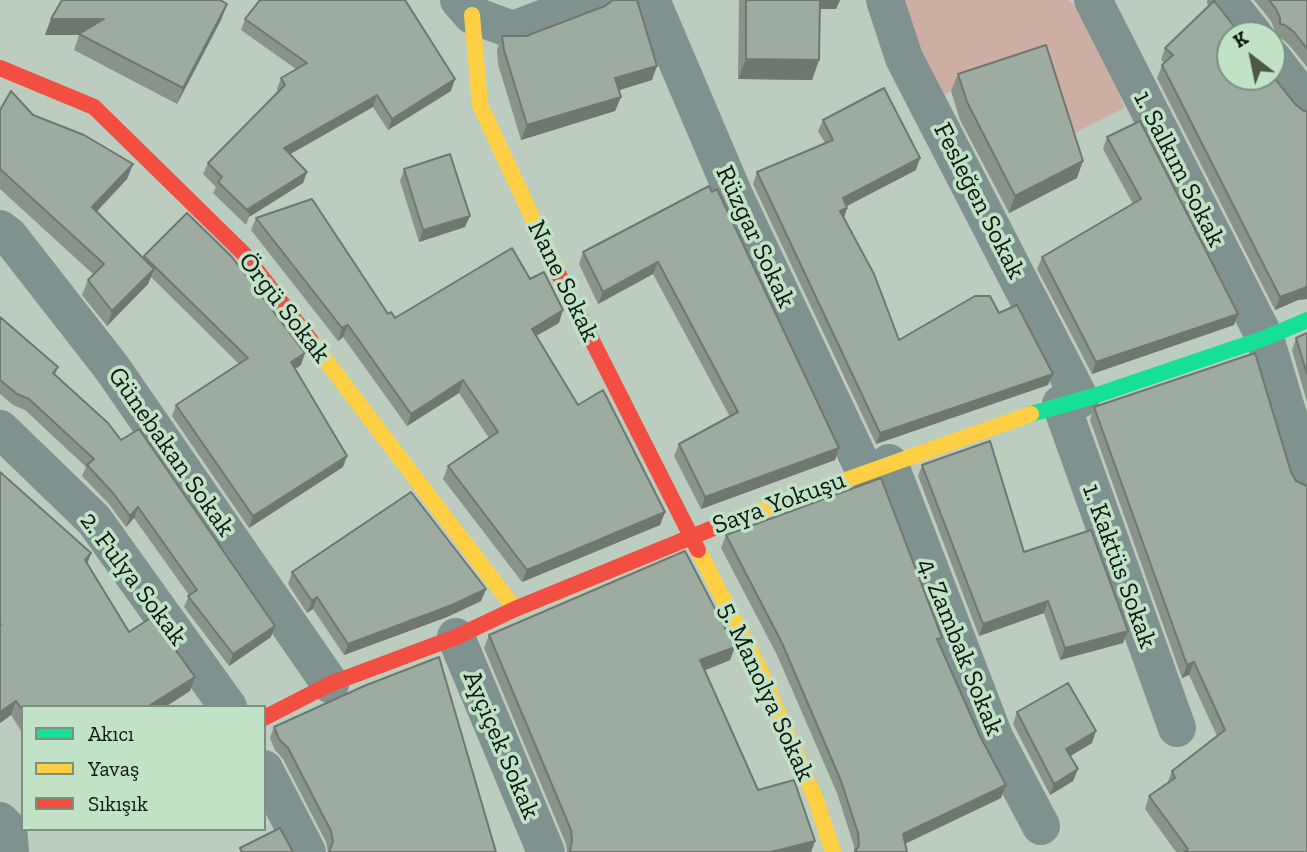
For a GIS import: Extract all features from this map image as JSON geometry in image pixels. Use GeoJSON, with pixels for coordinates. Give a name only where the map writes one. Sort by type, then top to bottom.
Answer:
{"type":"FeatureCollection","features":[{"type":"Feature","properties":{"kind":"street"},"geometry":{"type":"LineString","coordinates":[[466,8],[513,30],[592,0]]}},
{"type":"Feature","properties":{"kind":"street","name":"Rüzgar Sokak"},"geometry":{"type":"LineString","coordinates":[[651,0],[733,195],[877,468]]}},
{"type":"Feature","properties":{"kind":"street","name":"Fesleğen Sokak"},"geometry":{"type":"LineString","coordinates":[[885,0],[904,58],[1071,402]]}},
{"type":"Feature","properties":{"kind":"street","name":"1. Salkım Sokak"},"geometry":{"type":"LineString","coordinates":[[1093,0],[1265,338],[1307,478]]}},
{"type":"Feature","properties":{"kind":"street"},"geometry":{"type":"LineString","coordinates":[[1226,0],[1243,21]]}},
{"type":"Feature","properties":{"kind":"street","name":"Nane Sokak"},"geometry":{"type":"LineString","coordinates":[[466,8],[480,105],[536,228],[690,536]]}},
{"type":"Feature","properties":{"kind":"street","name":"Örgü Sokak"},"geometry":{"type":"LineString","coordinates":[[0,68],[93,107],[244,254],[515,609]]}},
{"type":"Feature","properties":{"kind":"street"},"geometry":{"type":"LineString","coordinates":[[1286,76],[1307,103]]}},
{"type":"Feature","properties":{"kind":"street","name":"Günebakan Sokak"},"geometry":{"type":"LineString","coordinates":[[0,229],[9,236],[112,368],[330,684]]}},
{"type":"Feature","properties":{"kind":"street","name":"Saya Yokuşu"},"geometry":{"type":"LineString","coordinates":[[266,717],[330,684],[456,637],[515,609],[690,536],[877,468],[1265,338],[1307,320]]}},
{"type":"Feature","properties":{"kind":"street","name":"1. Kaktüs Sokak"},"geometry":{"type":"LineString","coordinates":[[1071,402],[1177,728]]}},
{"type":"Feature","properties":{"kind":"street","name":"2. Fulya Sokak"},"geometry":{"type":"LineString","coordinates":[[0,429],[94,520],[227,705]]}},
{"type":"Feature","properties":{"kind":"street","name":"4. Zambak Sokak"},"geometry":{"type":"LineString","coordinates":[[877,468],[996,739],[1041,826]]}},
{"type":"Feature","properties":{"kind":"street","name":"5. Manolya Sokak"},"geometry":{"type":"LineString","coordinates":[[690,536],[757,664],[816,800],[832,852]]}},
{"type":"Feature","properties":{"kind":"street","name":"Ayçiçek Sokak"},"geometry":{"type":"LineString","coordinates":[[456,637],[546,852]]}},
{"type":"Feature","properties":{"kind":"street"},"geometry":{"type":"LineString","coordinates":[[266,773],[307,852]]}},
{"type":"Feature","properties":{"kind":"shaded area"},"geometry":{"type":"Polygon","coordinates":[[[895,0],[1068,0],[1096,26],[1124,108],[1067,137],[951,91],[941,97],[895,0]]]}},
{"type":"Feature","properties":{"kind":"building"},"geometry":{"type":"Polygon","coordinates":[[[62,0],[220,0],[227,4],[183,88],[79,34],[104,19],[51,19],[62,0]]]}},
{"type":"Feature","properties":{"kind":"building"},"geometry":{"type":"Polygon","coordinates":[[[260,0],[405,0],[455,79],[392,119],[377,95],[284,148],[307,172],[248,209],[250,213],[218,182],[222,177],[208,163],[285,85],[281,78],[307,63],[245,19],[260,0]]]}},
{"type":"Feature","properties":{"kind":"building"},"geometry":{"type":"Polygon","coordinates":[[[613,0],[637,0],[657,66],[615,78],[621,97],[527,125],[502,36],[526,36],[605,6],[613,0]]]}},
{"type":"Feature","properties":{"kind":"building"},"geometry":{"type":"Polygon","coordinates":[[[746,0],[820,0],[819,60],[746,59],[746,0]]]}},
{"type":"Feature","properties":{"kind":"building"},"geometry":{"type":"Polygon","coordinates":[[[1269,0],[1307,0],[1307,49],[1286,26],[1286,21],[1280,21],[1269,0]]]}},
{"type":"Feature","properties":{"kind":"building"},"geometry":{"type":"Polygon","coordinates":[[[1214,1],[1230,21],[1216,21],[1216,91],[1285,91],[1295,104],[1307,111],[1307,287],[1280,297],[1162,65],[1173,55],[1165,48],[1214,1]]]}},
{"type":"Feature","properties":{"kind":"building"},"geometry":{"type":"Polygon","coordinates":[[[1046,45],[1083,161],[1015,196],[967,102],[958,74],[1046,45]]]}},
{"type":"Feature","properties":{"kind":"building"},"geometry":{"type":"Polygon","coordinates":[[[884,88],[920,158],[843,198],[847,208],[840,211],[874,274],[899,340],[975,296],[990,296],[999,313],[1017,305],[1053,374],[880,433],[757,172],[833,140],[823,120],[884,88]]]}},
{"type":"Feature","properties":{"kind":"building"},"geometry":{"type":"Polygon","coordinates":[[[11,91],[33,115],[84,135],[133,164],[92,207],[154,269],[112,311],[88,280],[104,264],[0,169],[0,110],[11,91]]]}},
{"type":"Feature","properties":{"kind":"building"},"geometry":{"type":"Polygon","coordinates":[[[1140,121],[1238,314],[1096,362],[1042,257],[1141,199],[1107,137],[1140,121]]]}},
{"type":"Feature","properties":{"kind":"building"},"geometry":{"type":"Polygon","coordinates":[[[450,154],[470,216],[423,230],[404,169],[450,154]]]}},
{"type":"Feature","properties":{"kind":"building"},"geometry":{"type":"Polygon","coordinates":[[[709,186],[712,192],[717,189],[839,448],[705,497],[679,444],[738,412],[658,262],[603,292],[583,252],[709,186]]]}},
{"type":"Feature","properties":{"kind":"building"},"geometry":{"type":"Polygon","coordinates":[[[312,199],[388,314],[391,312],[395,318],[512,248],[530,279],[544,272],[563,310],[532,329],[578,405],[603,390],[665,512],[527,570],[448,466],[498,432],[463,380],[411,414],[348,325],[342,328],[256,218],[312,199]]]}},
{"type":"Feature","properties":{"kind":"building"},"geometry":{"type":"Polygon","coordinates":[[[187,213],[232,257],[305,353],[291,362],[347,456],[253,516],[176,405],[248,358],[144,256],[187,213]]]}},
{"type":"Feature","properties":{"kind":"building"},"geometry":{"type":"Polygon","coordinates":[[[0,317],[58,367],[53,373],[108,423],[121,440],[139,429],[275,626],[233,654],[188,596],[197,590],[138,507],[130,516],[87,465],[94,459],[29,399],[17,394],[0,380],[0,317]]]}},
{"type":"Feature","properties":{"kind":"building"},"geometry":{"type":"Polygon","coordinates":[[[1307,333],[1307,374],[1296,338],[1307,333]]]}},
{"type":"Feature","properties":{"kind":"building"},"geometry":{"type":"Polygon","coordinates":[[[1255,353],[1291,472],[1296,481],[1307,486],[1307,852],[1184,852],[1188,849],[1149,796],[1175,778],[1172,771],[1225,730],[1194,662],[1187,665],[1094,407],[1255,353]]]}},
{"type":"Feature","properties":{"kind":"building"},"geometry":{"type":"Polygon","coordinates":[[[990,441],[1024,552],[1091,530],[1128,631],[1065,648],[1048,601],[983,624],[922,465],[990,441]]]}},
{"type":"Feature","properties":{"kind":"building"},"geometry":{"type":"Polygon","coordinates":[[[0,472],[91,553],[85,560],[129,632],[152,617],[195,677],[150,705],[21,705],[21,708],[16,701],[0,712],[0,472]]]}},
{"type":"Feature","properties":{"kind":"building"},"geometry":{"type":"Polygon","coordinates":[[[881,478],[942,638],[937,639],[980,736],[1006,785],[903,834],[907,852],[855,852],[859,845],[858,833],[841,781],[782,643],[726,535],[881,478]]]}},
{"type":"Feature","properties":{"kind":"building"},"geometry":{"type":"Polygon","coordinates":[[[411,492],[486,589],[452,605],[348,644],[317,597],[312,601],[292,572],[411,492]]]}},
{"type":"Feature","properties":{"kind":"building"},"geometry":{"type":"Polygon","coordinates":[[[685,551],[735,647],[700,660],[758,790],[794,780],[815,841],[771,852],[571,852],[571,830],[489,635],[685,551]]]}},
{"type":"Feature","properties":{"kind":"building"},"geometry":{"type":"Polygon","coordinates":[[[439,657],[496,852],[329,852],[333,842],[331,831],[288,748],[279,739],[274,727],[364,686],[439,657]]]}},
{"type":"Feature","properties":{"kind":"building"},"geometry":{"type":"Polygon","coordinates":[[[1068,683],[1096,731],[1066,749],[1078,769],[1054,784],[1017,712],[1068,683]]]}},
{"type":"Feature","properties":{"kind":"building"},"geometry":{"type":"Polygon","coordinates":[[[280,828],[293,852],[242,852],[240,848],[280,828]]]}},
{"type":"Feature","properties":{"kind":"traffic: fast"},"geometry":{"type":"LineString","coordinates":[[1031,414],[1094,396],[1265,338],[1307,320]]}},
{"type":"Feature","properties":{"kind":"traffic: slow"},"geometry":{"type":"LineString","coordinates":[[472,15],[480,105],[559,275]]}},
{"type":"Feature","properties":{"kind":"traffic: slow"},"geometry":{"type":"LineString","coordinates":[[311,341],[515,609]]}},
{"type":"Feature","properties":{"kind":"traffic: slow"},"geometry":{"type":"LineString","coordinates":[[728,522],[1031,414]]}},
{"type":"Feature","properties":{"kind":"traffic: slow"},"geometry":{"type":"LineString","coordinates":[[698,550],[757,664],[816,800],[833,852]]}},
{"type":"Feature","properties":{"kind":"traffic: jam"},"geometry":{"type":"LineString","coordinates":[[0,68],[94,107],[244,254],[311,341]]}},
{"type":"Feature","properties":{"kind":"traffic: jam"},"geometry":{"type":"LineString","coordinates":[[559,275],[698,550]]}},
{"type":"Feature","properties":{"kind":"traffic: jam"},"geometry":{"type":"LineString","coordinates":[[266,717],[330,684],[456,637],[515,609],[728,522]]}}]}
